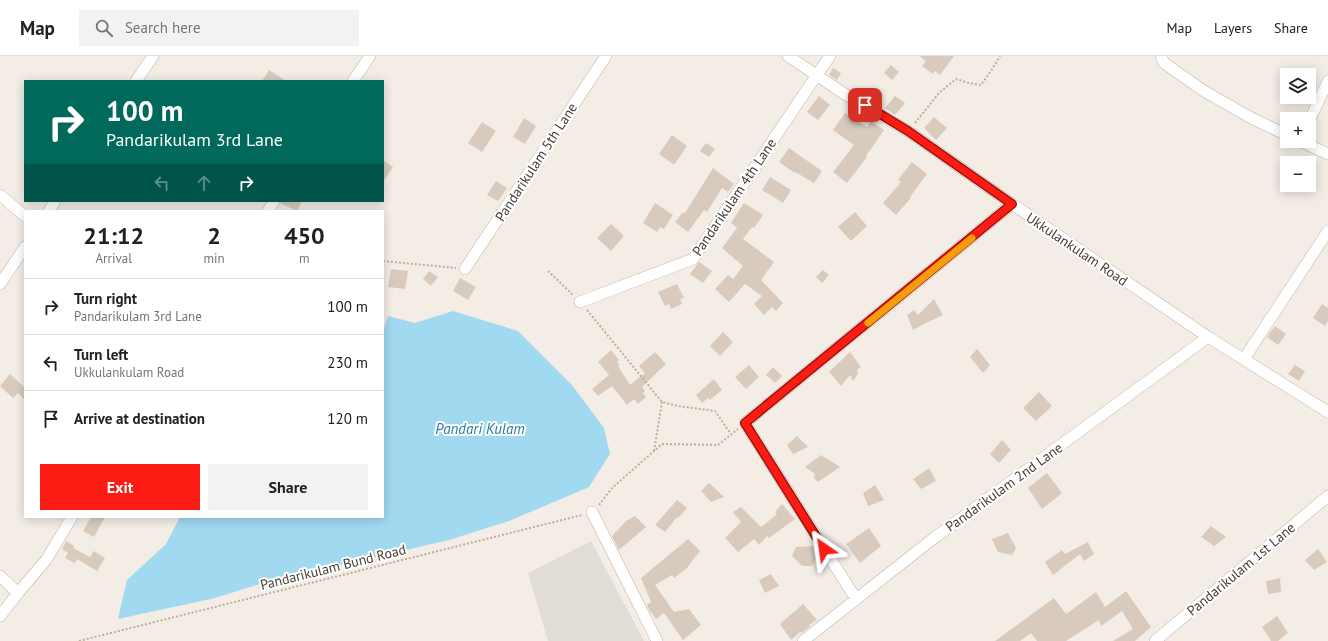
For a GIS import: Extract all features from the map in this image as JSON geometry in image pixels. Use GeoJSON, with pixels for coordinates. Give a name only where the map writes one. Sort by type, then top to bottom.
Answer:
{"type":"FeatureCollection","features":[{"type":"Feature","properties":{"kind":"street"},"geometry":{"type":"LineString","coordinates":[[137,80],[153,56]]}},
{"type":"Feature","properties":{"kind":"street"},"geometry":{"type":"LineString","coordinates":[[354,80],[370,56]]}},
{"type":"Feature","properties":{"kind":"street","name":"Pandarikulam 5th Lane"},"geometry":{"type":"LineString","coordinates":[[465,269],[606,56]]}},
{"type":"Feature","properties":{"kind":"street","name":"Ukkulankulam Road"},"geometry":{"type":"LineString","coordinates":[[788,56],[843,93],[908,131],[1012,204],[1208,337],[1328,412]]}},
{"type":"Feature","properties":{"kind":"street","name":"Pandarikulam 4th Lane"},"geometry":{"type":"LineString","coordinates":[[580,302],[693,259],[830,56]]}},
{"type":"Feature","properties":{"kind":"street"},"geometry":{"type":"LineString","coordinates":[[1161,56],[1164,63],[1204,91],[1253,119],[1280,132]]}},
{"type":"Feature","properties":{"kind":"street"},"geometry":{"type":"LineString","coordinates":[[1313,112],[1328,81]]}},
{"type":"Feature","properties":{"kind":"street"},"geometry":{"type":"LineString","coordinates":[[1315,148],[1328,154]]}},
{"type":"Feature","properties":{"kind":"street"},"geometry":{"type":"LineString","coordinates":[[0,195],[24,215]]}},
{"type":"Feature","properties":{"kind":"street"},"geometry":{"type":"LineString","coordinates":[[856,599],[745,423],[1012,204]]}},
{"type":"Feature","properties":{"kind":"street"},"geometry":{"type":"LineString","coordinates":[[1244,359],[1328,231]]}},
{"type":"Feature","properties":{"kind":"street"},"geometry":{"type":"LineString","coordinates":[[0,284],[24,248]]}},
{"type":"Feature","properties":{"kind":"street","name":"Pandarikulam 2nd Lane"},"geometry":{"type":"LineString","coordinates":[[803,641],[941,533],[1208,337]]}},
{"type":"Feature","properties":{"kind":"street","name":"Pandarikulam 1st Lane"},"geometry":{"type":"LineString","coordinates":[[1155,641],[1328,496]]}},
{"type":"Feature","properties":{"kind":"street"},"geometry":{"type":"LineString","coordinates":[[592,512],[657,641]]}},
{"type":"Feature","properties":{"kind":"street"},"geometry":{"type":"LineString","coordinates":[[0,616],[46,560],[71,518]]}},
{"type":"Feature","properties":{"kind":"street"},"geometry":{"type":"LineString","coordinates":[[0,576],[18,593]]}},
{"type":"Feature","properties":{"kind":"path"},"geometry":{"type":"LineString","coordinates":[[908,131],[939,93],[956,79],[981,85],[1000,56]]}},
{"type":"Feature","properties":{"kind":"path"},"geometry":{"type":"LineString","coordinates":[[384,261],[465,269]]}},
{"type":"Feature","properties":{"kind":"path"},"geometry":{"type":"LineString","coordinates":[[548,271],[580,302],[662,402],[678,406],[714,411],[731,434]]}},
{"type":"Feature","properties":{"kind":"path"},"geometry":{"type":"LineString","coordinates":[[654,452],[662,402]]}},
{"type":"Feature","properties":{"kind":"path"},"geometry":{"type":"LineString","coordinates":[[592,512],[612,488],[662,444],[718,445],[745,423]]}},
{"type":"Feature","properties":{"kind":"path","name":"Pandarikulam Bund Road"},"geometry":{"type":"LineString","coordinates":[[79,641],[592,512]]}},
{"type":"Feature","properties":{"kind":"shaded area"},"geometry":{"type":"Polygon","coordinates":[[[591,541],[644,641],[548,641],[528,573],[591,541]]]}},
{"type":"Feature","properties":{"kind":"water","name":"Pandari Kulam"},"geometry":{"type":"Polygon","coordinates":[[[453,311],[518,331],[572,385],[604,428],[610,454],[589,487],[509,521],[449,540],[260,584],[215,598],[118,619],[127,580],[166,544],[179,518],[384,518],[384,328],[388,316],[415,323],[453,311]]]}},
{"type":"Feature","properties":{"kind":"building"},"geometry":{"type":"Polygon","coordinates":[[[919,56],[954,56],[940,75],[935,71],[933,74],[922,66],[926,61],[919,56]]]}},
{"type":"Feature","properties":{"kind":"building"},"geometry":{"type":"Polygon","coordinates":[[[891,65],[899,72],[892,80],[884,73],[891,65]]]}},
{"type":"Feature","properties":{"kind":"building"},"geometry":{"type":"Polygon","coordinates":[[[833,68],[841,73],[837,80],[829,75],[833,68]]]}},
{"type":"Feature","properties":{"kind":"building"},"geometry":{"type":"Polygon","coordinates":[[[269,70],[284,80],[263,80],[269,70]]]}},
{"type":"Feature","properties":{"kind":"building"},"geometry":{"type":"Polygon","coordinates":[[[819,96],[830,105],[818,120],[807,112],[819,96]]]}},
{"type":"Feature","properties":{"kind":"building"},"geometry":{"type":"Polygon","coordinates":[[[895,96],[905,103],[895,115],[885,108],[895,96]]]}},
{"type":"Feature","properties":{"kind":"building"},"geometry":{"type":"Polygon","coordinates":[[[845,113],[867,127],[871,121],[884,130],[866,156],[867,157],[847,183],[833,172],[854,145],[833,130],[845,113]]]}},
{"type":"Feature","properties":{"kind":"building"},"geometry":{"type":"Polygon","coordinates":[[[934,117],[947,128],[936,140],[924,128],[934,117]]]}},
{"type":"Feature","properties":{"kind":"building"},"geometry":{"type":"Polygon","coordinates":[[[524,118],[536,126],[525,144],[513,137],[524,118]]]}},
{"type":"Feature","properties":{"kind":"building"},"geometry":{"type":"Polygon","coordinates":[[[482,122],[496,131],[482,152],[468,143],[482,122]]]}},
{"type":"Feature","properties":{"kind":"building"},"geometry":{"type":"Polygon","coordinates":[[[672,135],[687,146],[674,165],[659,154],[672,135]]]}},
{"type":"Feature","properties":{"kind":"building"},"geometry":{"type":"Polygon","coordinates":[[[706,143],[715,149],[709,157],[700,151],[706,143]]]}},
{"type":"Feature","properties":{"kind":"building"},"geometry":{"type":"Polygon","coordinates":[[[789,148],[822,171],[814,183],[795,173],[779,162],[789,148]]]}},
{"type":"Feature","properties":{"kind":"building"},"geometry":{"type":"Polygon","coordinates":[[[384,161],[393,167],[384,180],[384,161]]]}},
{"type":"Feature","properties":{"kind":"building"},"geometry":{"type":"Polygon","coordinates":[[[912,162],[927,174],[910,197],[911,198],[896,215],[883,203],[901,182],[898,180],[912,162]]]}},
{"type":"Feature","properties":{"kind":"building"},"geometry":{"type":"Polygon","coordinates":[[[713,168],[734,184],[728,192],[722,188],[707,212],[704,210],[688,232],[675,222],[683,212],[685,213],[713,168]]]}},
{"type":"Feature","properties":{"kind":"building"},"geometry":{"type":"Polygon","coordinates":[[[770,177],[791,190],[783,203],[762,190],[770,177]]]}},
{"type":"Feature","properties":{"kind":"building"},"geometry":{"type":"Polygon","coordinates":[[[496,181],[507,188],[498,201],[487,195],[496,181]]]}},
{"type":"Feature","properties":{"kind":"building"},"geometry":{"type":"Polygon","coordinates":[[[280,202],[302,202],[298,210],[280,202]]]}},
{"type":"Feature","properties":{"kind":"building"},"geometry":{"type":"Polygon","coordinates":[[[655,203],[673,215],[664,229],[660,227],[657,232],[643,223],[655,203]]]}},
{"type":"Feature","properties":{"kind":"building"},"geometry":{"type":"Polygon","coordinates":[[[744,203],[763,215],[754,228],[752,227],[743,239],[774,262],[761,280],[783,303],[776,311],[772,307],[764,315],[754,304],[762,296],[745,284],[729,302],[715,289],[728,275],[733,279],[743,266],[722,248],[737,228],[731,223],[744,203]]]}},
{"type":"Feature","properties":{"kind":"building"},"geometry":{"type":"Polygon","coordinates":[[[855,212],[867,226],[851,241],[838,227],[855,212]]]}},
{"type":"Feature","properties":{"kind":"building"},"geometry":{"type":"Polygon","coordinates":[[[611,224],[624,236],[611,251],[597,238],[611,224]]]}},
{"type":"Feature","properties":{"kind":"building"},"geometry":{"type":"Polygon","coordinates":[[[699,262],[712,271],[703,283],[690,274],[699,262]]]}},
{"type":"Feature","properties":{"kind":"building"},"geometry":{"type":"Polygon","coordinates":[[[391,269],[408,271],[405,289],[388,287],[391,269]]]}},
{"type":"Feature","properties":{"kind":"building"},"geometry":{"type":"Polygon","coordinates":[[[823,270],[829,275],[822,283],[816,277],[823,270]]]}},
{"type":"Feature","properties":{"kind":"building"},"geometry":{"type":"Polygon","coordinates":[[[429,271],[438,277],[431,286],[423,279],[429,271]]]}},
{"type":"Feature","properties":{"kind":"building"},"geometry":{"type":"Polygon","coordinates":[[[460,278],[476,287],[468,300],[453,291],[460,278]]]}},
{"type":"Feature","properties":{"kind":"building"},"geometry":{"type":"Polygon","coordinates":[[[677,284],[684,298],[680,299],[682,304],[671,309],[669,304],[665,306],[658,292],[677,284]]]}},
{"type":"Feature","properties":{"kind":"building"},"geometry":{"type":"Polygon","coordinates":[[[934,299],[943,315],[913,330],[907,315],[914,310],[918,315],[934,299]]]}},
{"type":"Feature","properties":{"kind":"building"},"geometry":{"type":"Polygon","coordinates":[[[1322,304],[1328,308],[1328,321],[1325,326],[1313,318],[1322,304]]]}},
{"type":"Feature","properties":{"kind":"building"},"geometry":{"type":"Polygon","coordinates":[[[1275,326],[1286,334],[1278,345],[1267,337],[1275,326]]]}},
{"type":"Feature","properties":{"kind":"building"},"geometry":{"type":"Polygon","coordinates":[[[723,332],[733,342],[720,356],[710,346],[723,332]]]}},
{"type":"Feature","properties":{"kind":"building"},"geometry":{"type":"Polygon","coordinates":[[[977,349],[990,365],[983,373],[970,357],[977,349]]]}},
{"type":"Feature","properties":{"kind":"building"},"geometry":{"type":"Polygon","coordinates":[[[611,350],[619,360],[617,362],[620,365],[618,366],[630,385],[645,373],[639,366],[655,352],[666,364],[642,387],[645,391],[643,393],[646,397],[638,404],[634,399],[627,405],[612,386],[598,396],[592,389],[609,375],[598,362],[611,350]]]}},
{"type":"Feature","properties":{"kind":"building"},"geometry":{"type":"Polygon","coordinates":[[[850,352],[861,367],[857,370],[858,374],[853,381],[850,375],[841,386],[829,372],[850,352]]]}},
{"type":"Feature","properties":{"kind":"building"},"geometry":{"type":"Polygon","coordinates":[[[749,365],[759,377],[746,389],[735,377],[749,365]]]}},
{"type":"Feature","properties":{"kind":"building"},"geometry":{"type":"Polygon","coordinates":[[[1295,365],[1305,371],[1299,381],[1288,374],[1295,365]]]}},
{"type":"Feature","properties":{"kind":"building"},"geometry":{"type":"Polygon","coordinates":[[[773,367],[782,376],[775,383],[766,375],[773,367]]]}},
{"type":"Feature","properties":{"kind":"building"},"geometry":{"type":"Polygon","coordinates":[[[10,374],[24,387],[24,399],[18,393],[13,398],[0,386],[10,374]]]}},
{"type":"Feature","properties":{"kind":"building"},"geometry":{"type":"Polygon","coordinates":[[[714,379],[722,390],[710,400],[708,398],[702,403],[696,395],[714,379]]]}},
{"type":"Feature","properties":{"kind":"building"},"geometry":{"type":"Polygon","coordinates":[[[1039,392],[1052,406],[1036,421],[1023,408],[1039,392]]]}},
{"type":"Feature","properties":{"kind":"building"},"geometry":{"type":"Polygon","coordinates":[[[797,436],[808,447],[793,454],[787,445],[797,436]]]}},
{"type":"Feature","properties":{"kind":"building"},"geometry":{"type":"Polygon","coordinates":[[[1002,440],[1011,450],[999,463],[990,454],[1002,440]]]}},
{"type":"Feature","properties":{"kind":"building"},"geometry":{"type":"Polygon","coordinates":[[[821,455],[840,467],[818,482],[814,478],[815,474],[805,467],[821,455]]]}},
{"type":"Feature","properties":{"kind":"building"},"geometry":{"type":"Polygon","coordinates":[[[929,468],[936,481],[921,489],[913,479],[929,468]]]}},
{"type":"Feature","properties":{"kind":"building"},"geometry":{"type":"Polygon","coordinates":[[[1047,473],[1062,493],[1042,509],[1028,488],[1047,473]]]}},
{"type":"Feature","properties":{"kind":"building"},"geometry":{"type":"Polygon","coordinates":[[[709,483],[724,497],[711,502],[701,491],[709,483]]]}},
{"type":"Feature","properties":{"kind":"building"},"geometry":{"type":"Polygon","coordinates":[[[875,485],[884,500],[868,506],[863,493],[875,485]]]}},
{"type":"Feature","properties":{"kind":"building"},"geometry":{"type":"Polygon","coordinates":[[[677,500],[687,508],[678,518],[677,517],[665,532],[655,525],[677,500]]]}},
{"type":"Feature","properties":{"kind":"building"},"geometry":{"type":"Polygon","coordinates":[[[782,504],[795,519],[769,538],[767,536],[759,545],[754,539],[738,552],[725,538],[741,522],[733,512],[741,507],[761,527],[777,514],[775,512],[782,504]]]}},
{"type":"Feature","properties":{"kind":"building"},"geometry":{"type":"Polygon","coordinates":[[[635,516],[646,527],[619,550],[612,536],[626,521],[635,516]]]}},
{"type":"Feature","properties":{"kind":"building"},"geometry":{"type":"Polygon","coordinates":[[[90,518],[104,518],[94,537],[83,531],[90,518]]]}},
{"type":"Feature","properties":{"kind":"building"},"geometry":{"type":"Polygon","coordinates":[[[1211,526],[1226,537],[1214,546],[1201,537],[1211,526]]]}},
{"type":"Feature","properties":{"kind":"building"},"geometry":{"type":"Polygon","coordinates":[[[869,528],[881,546],[860,563],[846,544],[869,528]]]}},
{"type":"Feature","properties":{"kind":"building"},"geometry":{"type":"Polygon","coordinates":[[[1008,533],[1016,548],[1012,555],[998,552],[992,539],[1008,533]]]}},
{"type":"Feature","properties":{"kind":"building"},"geometry":{"type":"Polygon","coordinates":[[[688,539],[700,551],[687,568],[674,578],[672,575],[655,585],[674,612],[689,609],[701,625],[683,640],[664,613],[656,619],[648,608],[647,605],[651,602],[641,578],[688,539]]]}},
{"type":"Feature","properties":{"kind":"building"},"geometry":{"type":"Polygon","coordinates":[[[66,541],[74,546],[73,548],[90,557],[94,551],[105,558],[97,571],[77,559],[75,563],[65,558],[68,553],[62,549],[66,541]]]}},
{"type":"Feature","properties":{"kind":"building"},"geometry":{"type":"Polygon","coordinates":[[[1088,542],[1094,554],[1084,561],[1080,554],[1053,575],[1045,562],[1062,550],[1065,554],[1088,542]]]}},
{"type":"Feature","properties":{"kind":"building"},"geometry":{"type":"Polygon","coordinates":[[[814,546],[819,554],[812,566],[802,566],[792,556],[796,547],[814,546]]]}},
{"type":"Feature","properties":{"kind":"building"},"geometry":{"type":"Polygon","coordinates":[[[1318,549],[1327,562],[1314,570],[1305,560],[1318,549]]]}},
{"type":"Feature","properties":{"kind":"building"},"geometry":{"type":"Polygon","coordinates":[[[771,574],[779,586],[765,593],[759,580],[771,574]]]}},
{"type":"Feature","properties":{"kind":"building"},"geometry":{"type":"Polygon","coordinates":[[[1280,578],[1281,592],[1268,594],[1266,581],[1280,578]]]}},
{"type":"Feature","properties":{"kind":"building"},"geometry":{"type":"Polygon","coordinates":[[[1126,591],[1151,627],[1135,641],[1113,641],[1133,629],[1122,611],[1101,626],[1099,620],[1066,641],[1037,641],[1031,633],[1020,641],[995,641],[1054,598],[1066,614],[1096,592],[1105,607],[1126,591]]]}},
{"type":"Feature","properties":{"kind":"building"},"geometry":{"type":"Polygon","coordinates":[[[803,604],[817,620],[809,625],[810,627],[801,633],[800,632],[791,640],[780,624],[803,604]]]}},
{"type":"Feature","properties":{"kind":"building"},"geometry":{"type":"Polygon","coordinates":[[[1277,616],[1288,633],[1278,641],[1271,641],[1262,627],[1277,616]]]}},
{"type":"Feature","properties":{"kind":"slow traffic"},"geometry":{"type":"LineString","coordinates":[[868,323],[972,238]]}},
{"type":"Feature","properties":{"kind":"route"},"geometry":{"type":"LineString","coordinates":[[824,549],[745,423],[1012,204],[908,131],[865,105]]}}]}
